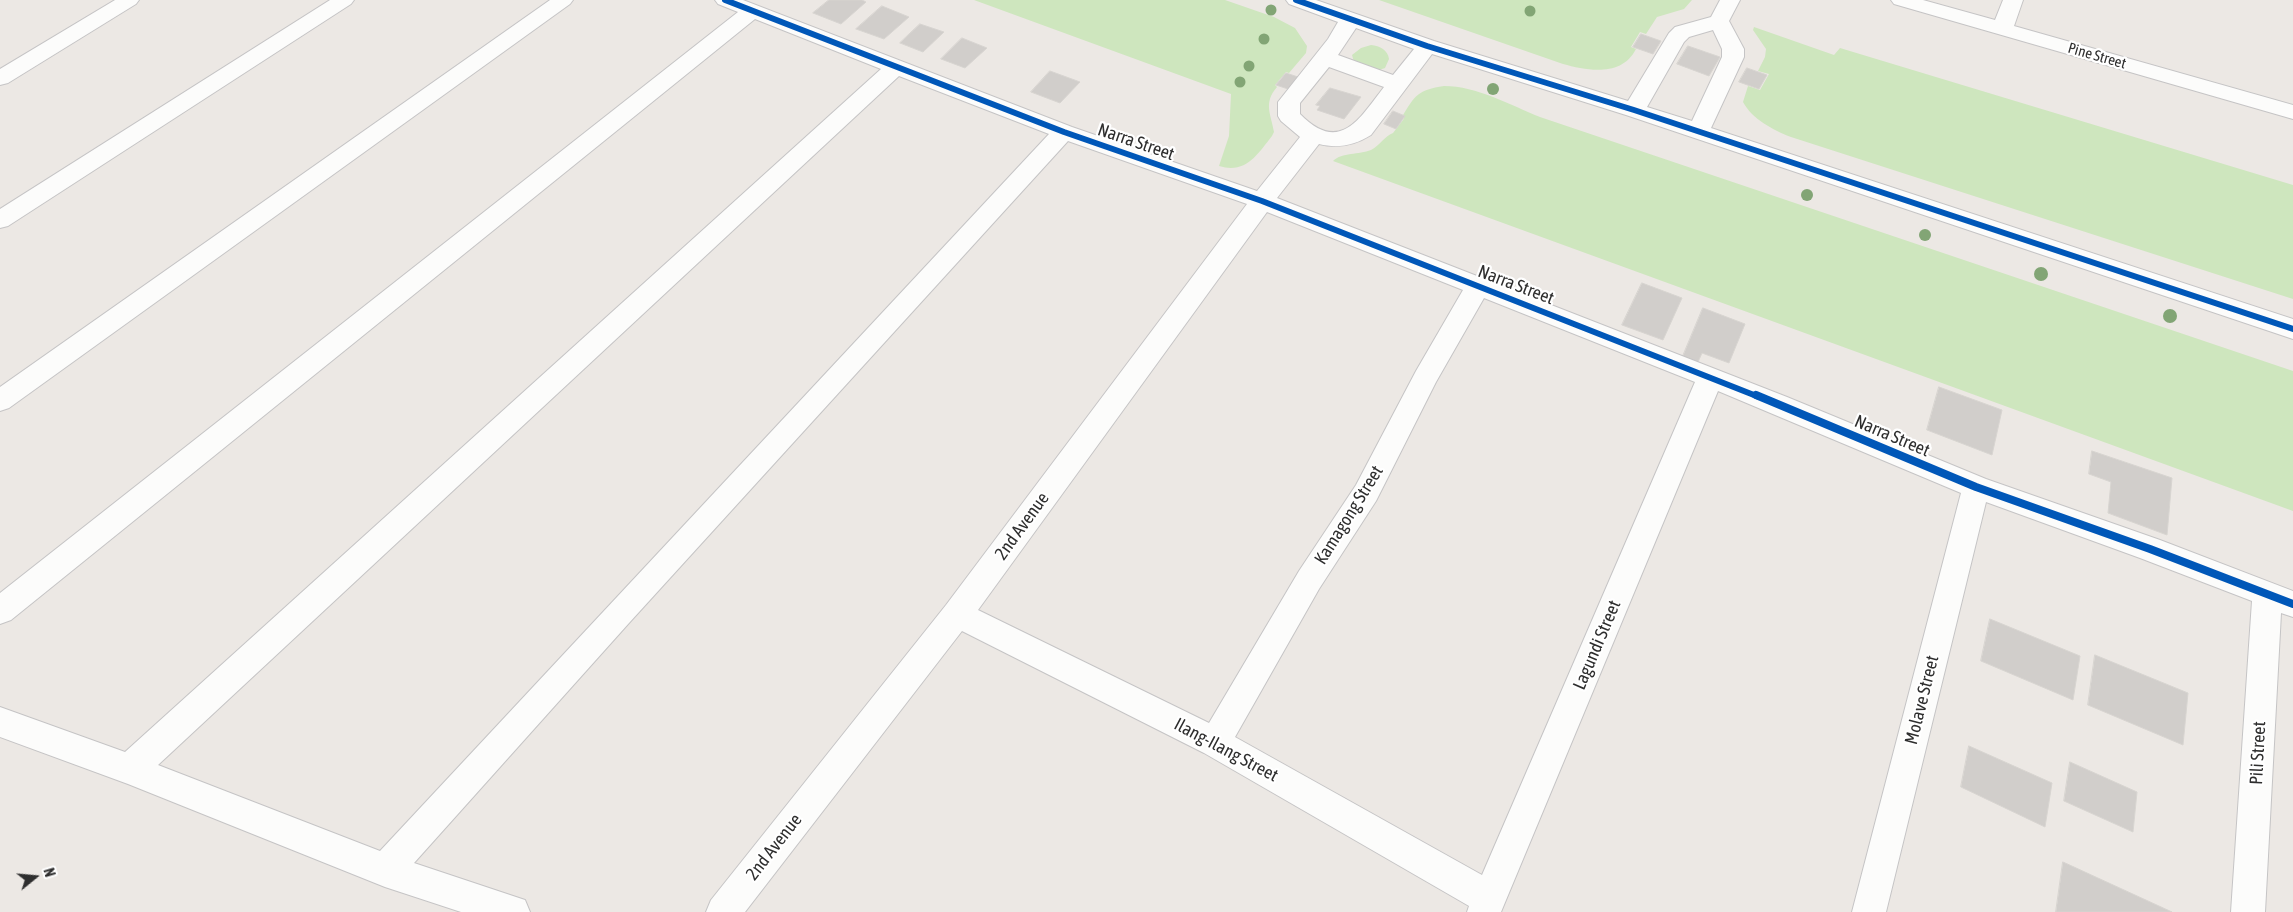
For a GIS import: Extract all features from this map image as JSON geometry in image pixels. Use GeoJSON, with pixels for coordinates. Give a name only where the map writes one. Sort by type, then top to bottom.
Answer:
{"type":"FeatureCollection","features":[{"type":"Feature","properties":{"kind":"street"},"geometry":{"type":"LineString","coordinates":[[0,78],[130,0]]}},
{"type":"Feature","properties":{"kind":"street"},"geometry":{"type":"LineString","coordinates":[[0,220],[344,0]]}},
{"type":"Feature","properties":{"kind":"street"},"geometry":{"type":"LineString","coordinates":[[0,401],[563,0]]}},
{"type":"Feature","properties":{"kind":"street","name":"Narra Street"},"geometry":{"type":"LineString","coordinates":[[725,0],[1064,132],[1262,202],[1478,286],[1710,379],[1778,404],[1976,487],[2150,549],[2280,599]]}},
{"type":"Feature","properties":{"kind":"street"},"geometry":{"type":"LineString","coordinates":[[1296,0],[1428,46],[1634,110],[2293,329]]}},
{"type":"Feature","properties":{"kind":"street"},"geometry":{"type":"LineString","coordinates":[[1634,110],[1676,38],[1682,32],[1719,22],[1730,0]]}},
{"type":"Feature","properties":{"kind":"street","name":"Pine Street"},"geometry":{"type":"LineString","coordinates":[[1901,0],[2293,112]]}},
{"type":"Feature","properties":{"kind":"street"},"geometry":{"type":"LineString","coordinates":[[2002,28],[2013,0]]}},
{"type":"Feature","properties":{"kind":"street"},"geometry":{"type":"LineString","coordinates":[[0,611],[752,11]]}},
{"type":"Feature","properties":{"kind":"street"},"geometry":{"type":"LineString","coordinates":[[1350,20],[1325,58],[1289,102],[1289,116],[1295,123],[1314,135],[1336,139],[1358,134],[1428,46]]}},
{"type":"Feature","properties":{"kind":"street"},"geometry":{"type":"LineString","coordinates":[[1698,132],[1733,57],[1733,49],[1719,22]]}},
{"type":"Feature","properties":{"kind":"street"},"geometry":{"type":"LineString","coordinates":[[1325,58],[1397,84]]}},
{"type":"Feature","properties":{"kind":"street"},"geometry":{"type":"LineString","coordinates":[[130,769],[897,66]]}},
{"type":"Feature","properties":{"kind":"street"},"geometry":{"type":"LineString","coordinates":[[385,870],[540,698],[1064,132]]}},
{"type":"Feature","properties":{"kind":"street","name":"2nd Avenue"},"geometry":{"type":"LineString","coordinates":[[723,912],[958,614],[1262,202],[1314,135]]}},
{"type":"Feature","properties":{"kind":"street","name":"Kamagong Street"},"geometry":{"type":"LineString","coordinates":[[1215,742],[1309,580],[1366,493],[1425,378],[1478,286]]}},
{"type":"Feature","properties":{"kind":"street","name":"Lagundi Street"},"geometry":{"type":"LineString","coordinates":[[1486,905],[1710,379]]}},
{"type":"Feature","properties":{"kind":"street","name":"Molave Street"},"geometry":{"type":"LineString","coordinates":[[1869,912],[1976,487]]}},
{"type":"Feature","properties":{"kind":"street","name":"Pili Street"},"geometry":{"type":"LineString","coordinates":[[2248,912],[2280,599]]}},
{"type":"Feature","properties":{"kind":"street","name":"Ilang-Ilang Street"},"geometry":{"type":"LineString","coordinates":[[958,614],[1215,742],[1486,905]]}},
{"type":"Feature","properties":{"kind":"street"},"geometry":{"type":"LineString","coordinates":[[0,722],[130,769],[385,870],[513,912]]}},
{"type":"Feature","properties":{"kind":"green space"},"geometry":{"type":"Polygon","coordinates":[[[974,0],[1225,0],[1274,17],[1295,28],[1307,46],[1306,53],[1289,73],[1286,72],[1275,85],[1277,87],[1270,98],[1269,104],[1274,132],[1272,136],[1250,161],[1244,165],[1228,168],[1219,166],[1229,136],[1231,94],[974,0]]]}},
{"type":"Feature","properties":{"kind":"green space"},"geometry":{"type":"Polygon","coordinates":[[[1379,0],[1692,0],[1684,9],[1657,17],[1646,34],[1640,32],[1631,47],[1636,49],[1630,58],[1622,64],[1604,70],[1593,70],[1563,64],[1379,0]]]}},
{"type":"Feature","properties":{"kind":"green space"},"geometry":{"type":"Polygon","coordinates":[[[1754,27],[1834,55],[1840,48],[2293,185],[2293,299],[1777,131],[1757,119],[1743,102],[1748,86],[1760,90],[1769,74],[1758,71],[1765,57],[1766,49],[1753,30],[1754,27]]]}},
{"type":"Feature","properties":{"kind":"green space"},"geometry":{"type":"Polygon","coordinates":[[[1371,45],[1380,47],[1387,53],[1389,59],[1385,68],[1376,71],[1354,62],[1352,55],[1361,48],[1371,45]]]}},
{"type":"Feature","properties":{"kind":"green space"},"geometry":{"type":"Polygon","coordinates":[[[1444,86],[1469,89],[1481,93],[1540,117],[2293,371],[2293,511],[1333,161],[1341,156],[1366,152],[1374,148],[1393,133],[1403,120],[1404,118],[1402,117],[1410,103],[1418,95],[1428,89],[1444,86]]]}},
{"type":"Feature","properties":{"kind":"building"},"geometry":{"type":"Polygon","coordinates":[[[829,0],[862,0],[866,2],[841,24],[813,13],[829,0]]]}},
{"type":"Feature","properties":{"kind":"building"},"geometry":{"type":"Polygon","coordinates":[[[882,6],[909,17],[884,39],[856,29],[882,6]]]}},
{"type":"Feature","properties":{"kind":"building"},"geometry":{"type":"Polygon","coordinates":[[[920,24],[944,32],[923,52],[900,43],[920,24]]]}},
{"type":"Feature","properties":{"kind":"building"},"geometry":{"type":"Polygon","coordinates":[[[1641,34],[1661,41],[1653,54],[1633,47],[1641,34]]]}},
{"type":"Feature","properties":{"kind":"building"},"geometry":{"type":"Polygon","coordinates":[[[962,38],[987,48],[965,68],[941,59],[962,38]]]}},
{"type":"Feature","properties":{"kind":"building"},"geometry":{"type":"Polygon","coordinates":[[[1688,46],[1720,57],[1709,76],[1677,64],[1688,46]]]}},
{"type":"Feature","properties":{"kind":"building"},"geometry":{"type":"Polygon","coordinates":[[[1747,68],[1767,75],[1759,89],[1739,82],[1747,68]]]}},
{"type":"Feature","properties":{"kind":"building"},"geometry":{"type":"Polygon","coordinates":[[[1050,71],[1080,82],[1060,103],[1031,92],[1050,71]]]}},
{"type":"Feature","properties":{"kind":"building"},"geometry":{"type":"Polygon","coordinates":[[[1286,73],[1298,77],[1288,89],[1276,85],[1286,73]]]}},
{"type":"Feature","properties":{"kind":"building"},"geometry":{"type":"Polygon","coordinates":[[[1330,88],[1361,97],[1344,119],[1317,110],[1320,106],[1316,105],[1330,88]]]}},
{"type":"Feature","properties":{"kind":"building"},"geometry":{"type":"Polygon","coordinates":[[[1393,111],[1405,116],[1396,129],[1384,124],[1393,111]]]}},
{"type":"Feature","properties":{"kind":"building"},"geometry":{"type":"Polygon","coordinates":[[[1642,283],[1682,298],[1663,340],[1622,325],[1642,283]]]}},
{"type":"Feature","properties":{"kind":"building"},"geometry":{"type":"Polygon","coordinates":[[[1703,308],[1745,324],[1729,363],[1702,353],[1698,362],[1683,356],[1703,308]]]}},
{"type":"Feature","properties":{"kind":"building"},"geometry":{"type":"Polygon","coordinates":[[[1939,387],[2002,410],[1992,455],[1927,430],[1939,387]]]}},
{"type":"Feature","properties":{"kind":"building"},"geometry":{"type":"Polygon","coordinates":[[[2092,451],[2172,478],[2167,535],[2108,513],[2111,482],[2089,474],[2092,451]]]}},
{"type":"Feature","properties":{"kind":"building"},"geometry":{"type":"Polygon","coordinates":[[[1990,619],[2080,656],[2073,700],[1981,661],[1990,619]]]}},
{"type":"Feature","properties":{"kind":"building"},"geometry":{"type":"Polygon","coordinates":[[[2095,655],[2188,693],[2183,745],[2088,705],[2095,655]]]}},
{"type":"Feature","properties":{"kind":"building"},"geometry":{"type":"Polygon","coordinates":[[[1969,746],[2052,783],[2045,827],[1961,787],[1969,746]]]}},
{"type":"Feature","properties":{"kind":"building"},"geometry":{"type":"Polygon","coordinates":[[[2070,762],[2137,792],[2133,832],[2064,801],[2070,762]]]}},
{"type":"Feature","properties":{"kind":"building"},"geometry":{"type":"Polygon","coordinates":[[[2063,862],[2172,912],[2056,912],[2063,862]]]}},
{"type":"Feature","properties":{"kind":"cycle path"},"geometry":{"type":"LineString","coordinates":[[725,0],[1064,132],[1262,201],[1778,404],[1976,487],[2150,549],[2293,604]]}},
{"type":"Feature","properties":{"kind":"cycle path"},"geometry":{"type":"LineString","coordinates":[[1296,0],[1427,46],[1634,110],[2293,329]]}}]}
